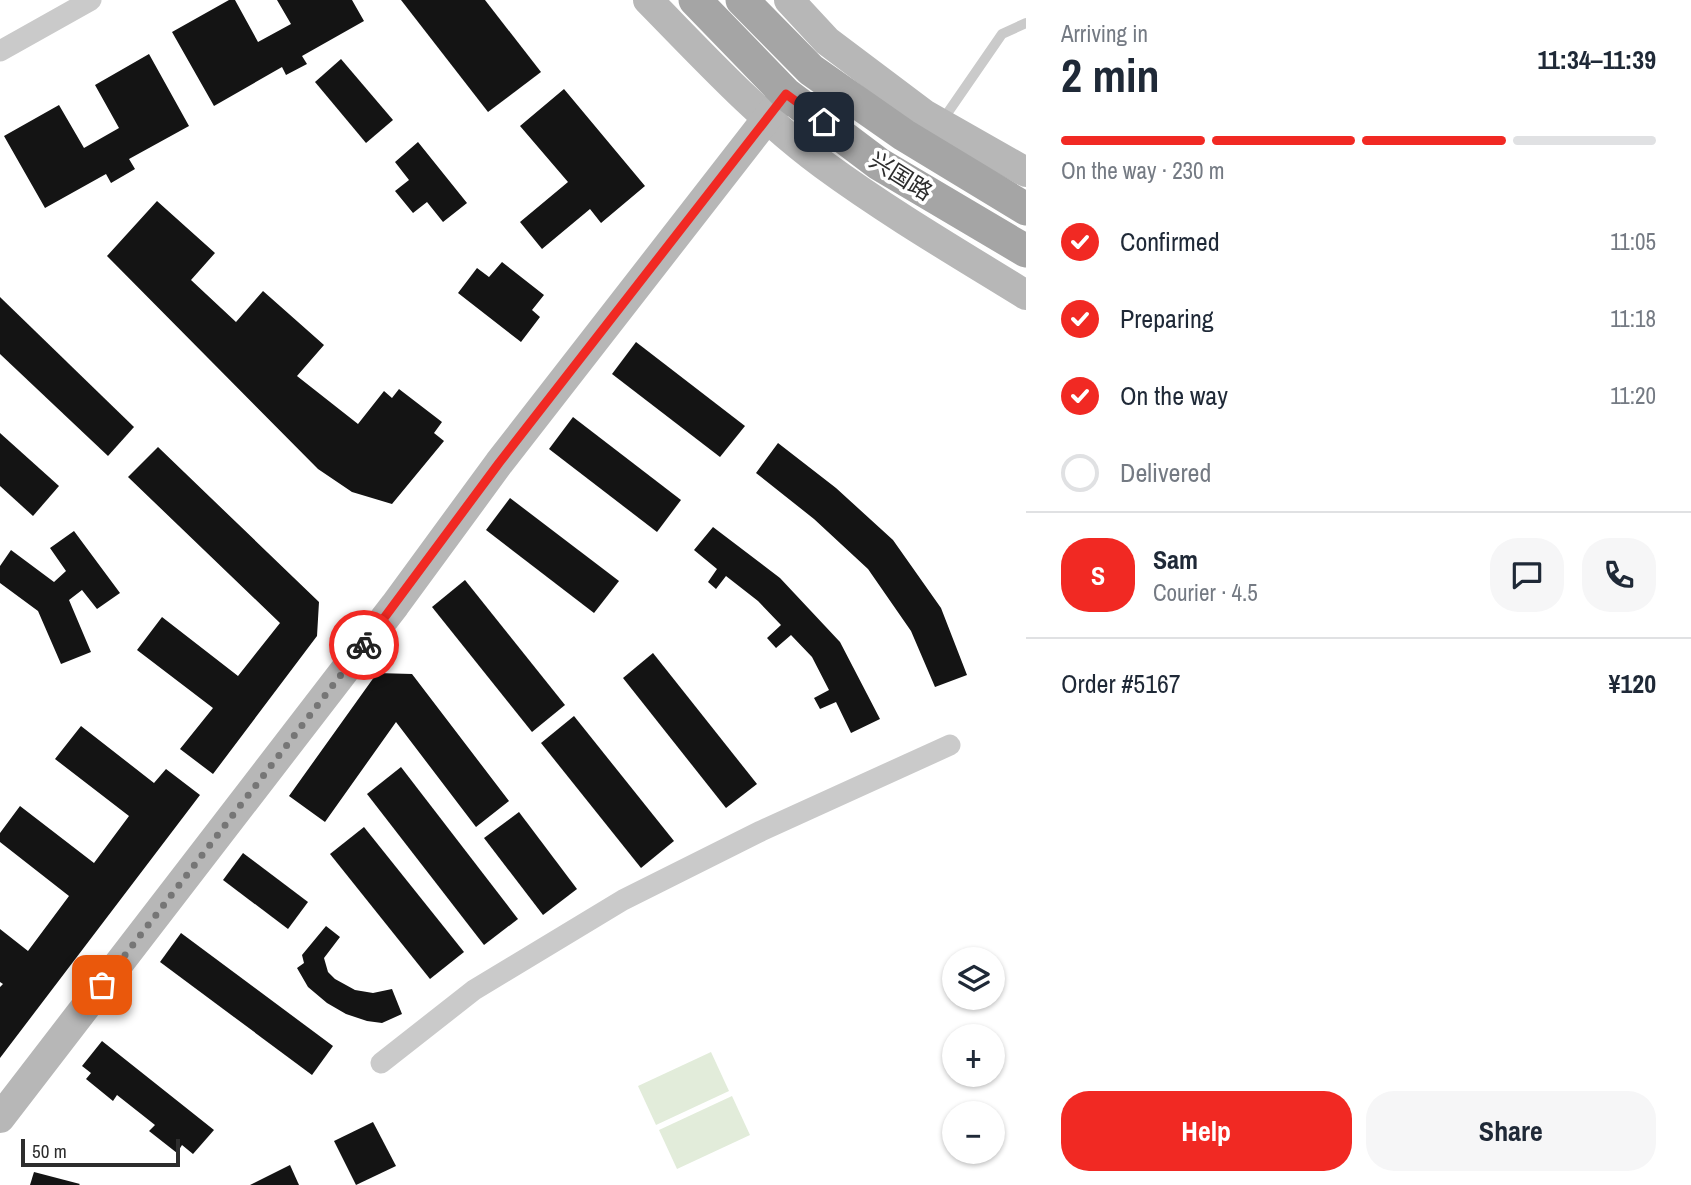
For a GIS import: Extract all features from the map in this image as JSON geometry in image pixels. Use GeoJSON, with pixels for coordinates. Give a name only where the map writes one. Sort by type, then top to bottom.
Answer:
{"type":"FeatureCollection","features":[{"type":"Feature","properties":{"kind":"main road","name":"兴国路"},"geometry":{"type":"LineString","coordinates":[[695,0],[777,106],[1026,251]]}},
{"type":"Feature","properties":{"kind":"main road","name":"兴国路"},"geometry":{"type":"LineString","coordinates":[[742,0],[811,70],[904,135],[1026,209]]}},
{"type":"Feature","properties":{"kind":"street"},"geometry":{"type":"LineString","coordinates":[[0,51],[91,0]]}},
{"type":"Feature","properties":{"kind":"street"},"geometry":{"type":"LineString","coordinates":[[648,0],[736,89],[777,106],[822,164],[897,215],[1026,295]]}},
{"type":"Feature","properties":{"kind":"street"},"geometry":{"type":"LineString","coordinates":[[789,0],[827,41],[924,114],[1026,172]]}},
{"type":"Feature","properties":{"kind":"street"},"geometry":{"type":"LineString","coordinates":[[0,1118],[386,615],[499,463],[777,106]]}},
{"type":"Feature","properties":{"kind":"street"},"geometry":{"type":"LineString","coordinates":[[381,1063],[474,990],[623,900],[761,831],[950,745]]}},
{"type":"Feature","properties":{"kind":"lane"},"geometry":{"type":"LineString","coordinates":[[940,123],[1002,34],[1026,23]]}},
{"type":"Feature","properties":{"kind":"green space"},"geometry":{"type":"Polygon","coordinates":[[[711,1052],[729,1091],[656,1125],[638,1086],[711,1052]]]}},
{"type":"Feature","properties":{"kind":"green space"},"geometry":{"type":"Polygon","coordinates":[[[732,1096],[750,1135],[677,1169],[659,1130],[732,1096]]]}},
{"type":"Feature","properties":{"kind":"building"},"geometry":{"type":"Polygon","coordinates":[[[229,0],[235,0],[258,42],[291,24],[277,0],[352,0],[364,21],[302,56],[307,64],[286,75],[282,67],[214,106],[172,32],[229,0]]]}},
{"type":"Feature","properties":{"kind":"building"},"geometry":{"type":"Polygon","coordinates":[[[401,0],[485,0],[541,72],[488,112],[401,0]]]}},
{"type":"Feature","properties":{"kind":"building"},"geometry":{"type":"Polygon","coordinates":[[[149,54],[189,126],[129,159],[135,169],[111,183],[106,174],[45,208],[4,136],[59,105],[84,148],[119,128],[95,85],[149,54]]]}},
{"type":"Feature","properties":{"kind":"building"},"geometry":{"type":"Polygon","coordinates":[[[341,59],[393,120],[366,143],[315,82],[341,59]]]}},
{"type":"Feature","properties":{"kind":"building"},"geometry":{"type":"Polygon","coordinates":[[[564,89],[645,186],[601,223],[590,209],[542,249],[520,222],[568,182],[520,126],[564,89]]]}},
{"type":"Feature","properties":{"kind":"building"},"geometry":{"type":"Polygon","coordinates":[[[418,142],[467,203],[443,222],[427,202],[413,213],[395,191],[409,180],[395,162],[418,142]]]}},
{"type":"Feature","properties":{"kind":"building"},"geometry":{"type":"Polygon","coordinates":[[[157,201],[215,253],[191,280],[236,322],[263,291],[324,345],[297,376],[358,424],[384,391],[392,398],[399,389],[442,422],[434,433],[444,441],[392,504],[352,492],[318,469],[107,256],[157,201]]]}},
{"type":"Feature","properties":{"kind":"building"},"geometry":{"type":"Polygon","coordinates":[[[502,262],[544,295],[532,310],[540,317],[521,342],[458,293],[477,268],[489,277],[502,262]]]}},
{"type":"Feature","properties":{"kind":"building"},"geometry":{"type":"Polygon","coordinates":[[[0,297],[134,427],[108,456],[0,354],[0,297]]]}},
{"type":"Feature","properties":{"kind":"building"},"geometry":{"type":"Polygon","coordinates":[[[636,342],[745,426],[720,457],[612,374],[636,342]]]}},
{"type":"Feature","properties":{"kind":"building"},"geometry":{"type":"Polygon","coordinates":[[[573,417],[681,500],[657,532],[549,449],[573,417]]]}},
{"type":"Feature","properties":{"kind":"building"},"geometry":{"type":"Polygon","coordinates":[[[0,433],[59,486],[33,516],[0,486],[0,433]]]}},
{"type":"Feature","properties":{"kind":"building"},"geometry":{"type":"Polygon","coordinates":[[[778,443],[836,488],[893,540],[941,608],[967,675],[935,687],[911,631],[868,569],[814,519],[756,473],[778,443]]]}},
{"type":"Feature","properties":{"kind":"building"},"geometry":{"type":"Polygon","coordinates":[[[158,447],[319,602],[317,636],[213,774],[180,749],[213,708],[137,650],[162,617],[238,676],[280,623],[128,477],[158,447]]]}},
{"type":"Feature","properties":{"kind":"building"},"geometry":{"type":"Polygon","coordinates":[[[510,498],[619,581],[594,613],[486,530],[510,498]]]}},
{"type":"Feature","properties":{"kind":"building"},"geometry":{"type":"Polygon","coordinates":[[[713,527],[780,578],[840,642],[880,719],[851,733],[836,702],[820,709],[814,698],[829,690],[812,657],[791,635],[776,648],[767,638],[781,625],[758,601],[726,576],[716,589],[708,582],[717,569],[694,550],[713,527]]]}},
{"type":"Feature","properties":{"kind":"building"},"geometry":{"type":"Polygon","coordinates":[[[74,531],[120,593],[97,609],[82,590],[69,600],[91,652],[61,664],[38,611],[0,583],[0,566],[11,550],[54,582],[66,571],[50,548],[74,531]]]}},
{"type":"Feature","properties":{"kind":"building"},"geometry":{"type":"Polygon","coordinates":[[[465,580],[565,705],[532,732],[432,607],[465,580]]]}},
{"type":"Feature","properties":{"kind":"building"},"geometry":{"type":"Polygon","coordinates":[[[653,653],[757,784],[726,808],[623,678],[653,653]]]}},
{"type":"Feature","properties":{"kind":"building"},"geometry":{"type":"Polygon","coordinates":[[[377,673],[412,674],[509,801],[476,827],[396,722],[325,822],[289,796],[377,673]]]}},
{"type":"Feature","properties":{"kind":"building"},"geometry":{"type":"Polygon","coordinates":[[[574,716],[674,841],[641,868],[541,743],[574,716]]]}},
{"type":"Feature","properties":{"kind":"building"},"geometry":{"type":"Polygon","coordinates":[[[81,726],[154,783],[166,769],[200,795],[0,1058],[0,987],[3,984],[0,982],[0,929],[28,951],[69,896],[0,842],[0,833],[20,806],[94,863],[129,816],[55,759],[81,726]]]}},
{"type":"Feature","properties":{"kind":"building"},"geometry":{"type":"Polygon","coordinates":[[[401,767],[518,919],[484,945],[367,794],[401,767]]]}},
{"type":"Feature","properties":{"kind":"building"},"geometry":{"type":"Polygon","coordinates":[[[519,812],[577,889],[543,915],[484,838],[519,812]]]}},
{"type":"Feature","properties":{"kind":"building"},"geometry":{"type":"Polygon","coordinates":[[[364,827],[464,952],[430,979],[330,854],[364,827]]]}},
{"type":"Feature","properties":{"kind":"building"},"geometry":{"type":"Polygon","coordinates":[[[243,853],[308,902],[288,929],[223,880],[243,853]]]}},
{"type":"Feature","properties":{"kind":"building"},"geometry":{"type":"Polygon","coordinates":[[[326,926],[340,937],[324,958],[328,972],[355,990],[373,993],[392,989],[402,1014],[382,1023],[367,1021],[346,1014],[308,987],[297,968],[304,963],[302,955],[326,926]]]}},
{"type":"Feature","properties":{"kind":"building"},"geometry":{"type":"Polygon","coordinates":[[[181,933],[333,1046],[312,1075],[160,962],[181,933]]]}},
{"type":"Feature","properties":{"kind":"building"},"geometry":{"type":"Polygon","coordinates":[[[102,1041],[214,1130],[193,1154],[182,1145],[177,1153],[149,1131],[155,1125],[117,1095],[113,1101],[86,1079],[91,1073],[82,1066],[102,1041]]]}},
{"type":"Feature","properties":{"kind":"building"},"geometry":{"type":"Polygon","coordinates":[[[373,1122],[396,1166],[356,1185],[334,1141],[373,1122]]]}},
{"type":"Feature","properties":{"kind":"building"},"geometry":{"type":"Polygon","coordinates":[[[290,1165],[299,1185],[250,1185],[290,1165]]]}},
{"type":"Feature","properties":{"kind":"building"},"geometry":{"type":"Polygon","coordinates":[[[34,1172],[80,1184],[30,1185],[34,1172]]]}},
{"type":"Feature","properties":{"kind":"way so far"},"geometry":{"type":"LineString","coordinates":[[102,985],[364,645]]}},
{"type":"Feature","properties":{"kind":"route"},"geometry":{"type":"LineString","coordinates":[[364,645],[499,463],[786,94],[824,122]]}}]}
